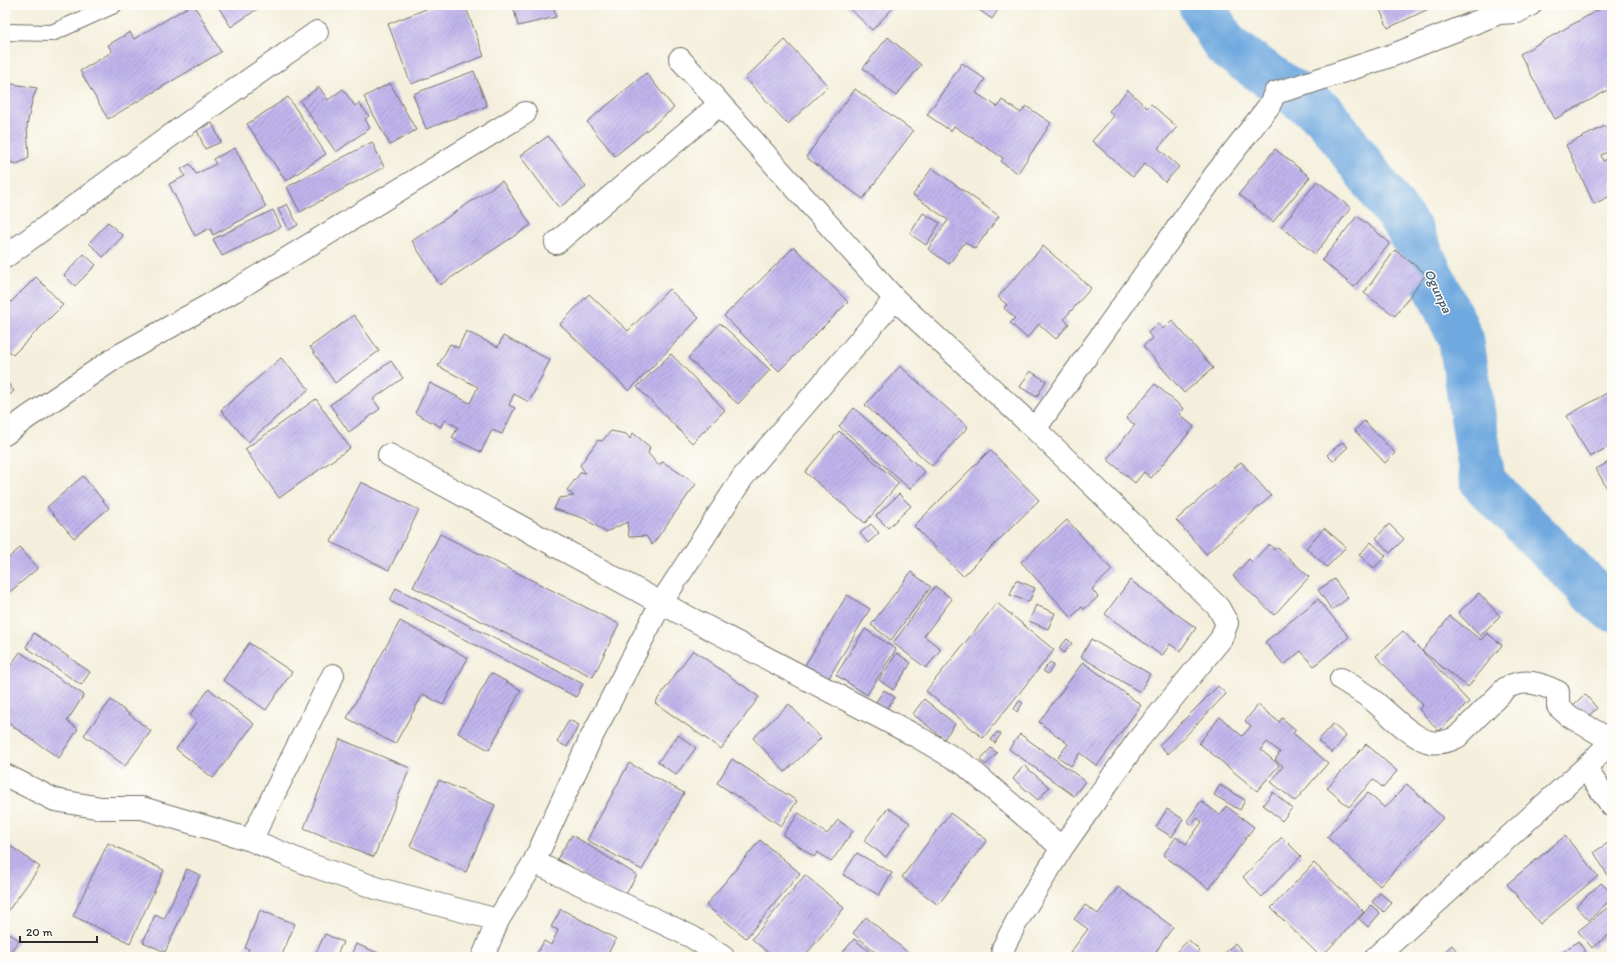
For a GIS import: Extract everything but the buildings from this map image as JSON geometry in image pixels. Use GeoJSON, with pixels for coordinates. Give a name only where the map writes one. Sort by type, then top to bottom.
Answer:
{"type":"FeatureCollection","features":[{"type":"Feature","properties":{"kind":"street"},"geometry":{"type":"LineString","coordinates":[[1035,429],[1215,175],[1269,106],[1275,93],[1393,55],[1495,9],[1517,12],[1530,5]]}},
{"type":"Feature","properties":{"kind":"street"},"geometry":{"type":"LineString","coordinates":[[5,257],[199,115],[317,32]]}},
{"type":"Feature","properties":{"kind":"street"},"geometry":{"type":"LineString","coordinates":[[680,59],[895,299],[1035,429],[1218,607],[1227,623],[1221,639],[1138,740],[1062,848],[1017,921],[1003,948],[1004,957]]}},
{"type":"Feature","properties":{"kind":"street"},"geometry":{"type":"LineString","coordinates":[[556,243],[720,104]]}},
{"type":"Feature","properties":{"kind":"street"},"geometry":{"type":"LineString","coordinates":[[5,434],[118,356],[234,291],[525,113]]}},
{"type":"Feature","properties":{"kind":"street"},"geometry":{"type":"LineString","coordinates":[[483,957],[498,920],[534,862],[590,740],[661,603],[743,477],[895,299]]}},
{"type":"Feature","properties":{"kind":"street"},"geometry":{"type":"LineString","coordinates":[[388,455],[661,603],[916,736],[964,764],[1062,848]]}},
{"type":"Feature","properties":{"kind":"street"},"geometry":{"type":"LineString","coordinates":[[251,840],[333,674]]}},
{"type":"Feature","properties":{"kind":"street"},"geometry":{"type":"LineString","coordinates":[[1341,679],[1370,698],[1417,736],[1430,742],[1438,743],[1457,737],[1506,688],[1514,683],[1525,682],[1537,684],[1558,692],[1558,706],[1570,716],[1612,741],[1585,768],[1376,957]]}},
{"type":"Feature","properties":{"kind":"street"},"geometry":{"type":"LineString","coordinates":[[1585,768],[1612,806]]}},
{"type":"Feature","properties":{"kind":"street"},"geometry":{"type":"LineString","coordinates":[[5,775],[55,800],[100,808],[142,808],[251,840],[308,864],[379,889],[498,920]]}},
{"type":"Feature","properties":{"kind":"street"},"geometry":{"type":"LineString","coordinates":[[534,862],[692,937],[723,957]]}},
{"type":"Feature","properties":{"kind":"lane"},"geometry":{"type":"LineString","coordinates":[[5,32],[52,33],[114,5]]}},
{"type":"Feature","properties":{"kind":"waterway","name":"Ogunpa"},"geometry":{"type":"LineString","coordinates":[[1201,5],[1226,46],[1325,115],[1410,231],[1461,339],[1483,482],[1598,597],[1612,609]]}}]}
